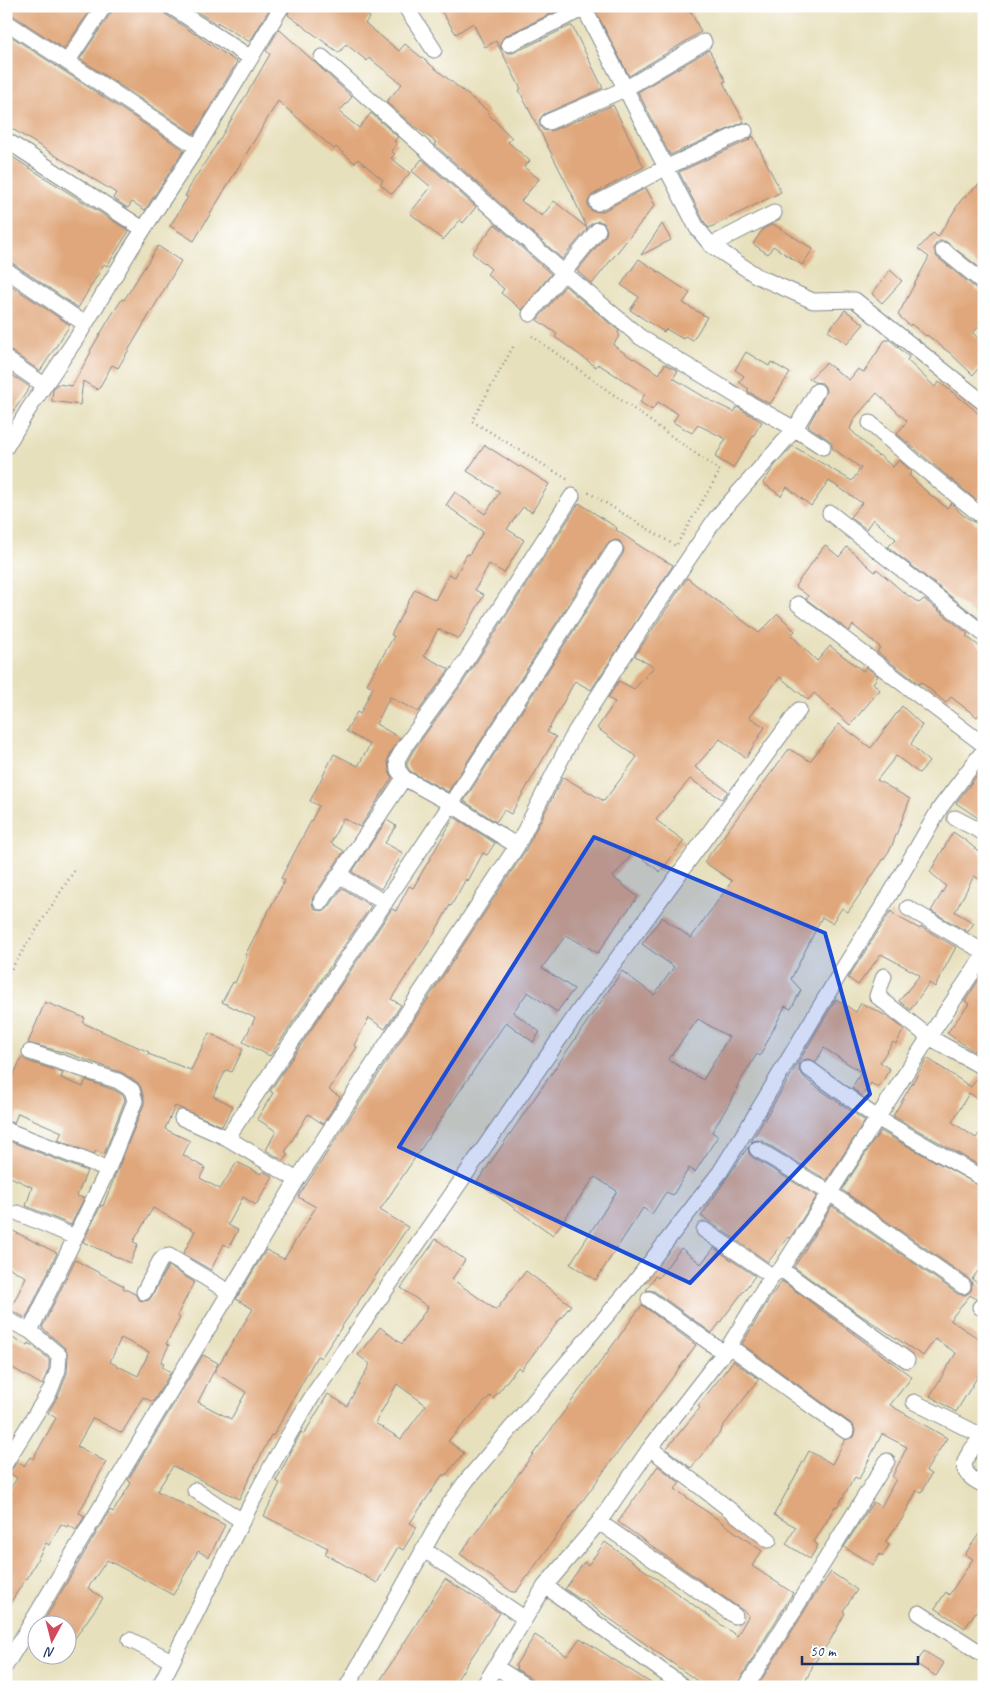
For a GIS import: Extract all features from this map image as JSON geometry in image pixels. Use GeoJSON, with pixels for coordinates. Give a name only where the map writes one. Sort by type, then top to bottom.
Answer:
{"type":"FeatureCollection","features":[{"type":"Feature","properties":{"kind":"street"},"geometry":{"type":"LineString","coordinates":[[67,62],[104,6]]}},
{"type":"Feature","properties":{"kind":"street"},"geometry":{"type":"LineString","coordinates":[[170,6],[251,58]]}},
{"type":"Feature","properties":{"kind":"street"},"geometry":{"type":"LineString","coordinates":[[6,447],[197,147],[282,6]]}},
{"type":"Feature","properties":{"kind":"street"},"geometry":{"type":"LineString","coordinates":[[405,6],[434,50]]}},
{"type":"Feature","properties":{"kind":"street"},"geometry":{"type":"LineString","coordinates":[[509,44],[585,7],[665,168],[697,228],[711,245],[756,276],[813,301],[855,300],[984,403]]}},
{"type":"Feature","properties":{"kind":"street"},"geometry":{"type":"LineString","coordinates":[[6,22],[197,147]]}},
{"type":"Feature","properties":{"kind":"street"},"geometry":{"type":"LineString","coordinates":[[548,122],[625,89],[704,42]]}},
{"type":"Feature","properties":{"kind":"street"},"geometry":{"type":"LineString","coordinates":[[322,57],[563,272],[640,336],[795,429],[823,448]]}},
{"type":"Feature","properties":{"kind":"street"},"geometry":{"type":"LineString","coordinates":[[597,203],[665,168],[745,131]]}},
{"type":"Feature","properties":{"kind":"street"},"geometry":{"type":"LineString","coordinates":[[6,140],[144,229]]}},
{"type":"Feature","properties":{"kind":"street"},"geometry":{"type":"LineString","coordinates":[[711,245],[774,213]]}},
{"type":"Feature","properties":{"kind":"street"},"geometry":{"type":"LineString","coordinates":[[530,314],[598,230]]}},
{"type":"Feature","properties":{"kind":"street"},"geometry":{"type":"LineString","coordinates":[[943,250],[984,283]]}},
{"type":"Feature","properties":{"kind":"street"},"geometry":{"type":"LineString","coordinates":[[6,270],[85,324]]}},
{"type":"Feature","properties":{"kind":"street"},"geometry":{"type":"LineString","coordinates":[[6,359],[44,385]]}},
{"type":"Feature","properties":{"kind":"street"},"geometry":{"type":"LineString","coordinates":[[6,1665],[297,1180],[517,846],[575,732],[645,623],[716,518],[795,429],[817,391]]}},
{"type":"Feature","properties":{"kind":"street"},"geometry":{"type":"LineString","coordinates":[[870,423],[984,518]]}},
{"type":"Feature","properties":{"kind":"street"},"geometry":{"type":"LineString","coordinates":[[517,846],[451,804],[404,778],[398,770],[397,760],[405,746],[456,676],[575,491]]}},
{"type":"Feature","properties":{"kind":"street"},"geometry":{"type":"LineString","coordinates":[[830,513],[984,634]]}},
{"type":"Feature","properties":{"kind":"street"},"geometry":{"type":"LineString","coordinates":[[227,1138],[451,804],[615,549]]}},
{"type":"Feature","properties":{"kind":"street"},"geometry":{"type":"LineString","coordinates":[[798,604],[984,745]]}},
{"type":"Feature","properties":{"kind":"street"},"geometry":{"type":"LineString","coordinates":[[159,1687],[286,1438],[321,1384],[578,1012],[799,710]]}},
{"type":"Feature","properties":{"kind":"street"},"geometry":{"type":"LineString","coordinates":[[347,1687],[448,1506],[467,1480],[631,1287],[720,1172],[838,975],[889,896],[940,808],[984,750]]}},
{"type":"Feature","properties":{"kind":"street"},"geometry":{"type":"LineString","coordinates":[[321,902],[404,778]]}},
{"type":"Feature","properties":{"kind":"street"},"geometry":{"type":"LineString","coordinates":[[955,818],[984,833]]}},
{"type":"Feature","properties":{"kind":"street"},"geometry":{"type":"LineString","coordinates":[[339,875],[385,903]]}},
{"type":"Feature","properties":{"kind":"street"},"geometry":{"type":"LineString","coordinates":[[483,1687],[545,1586],[599,1522],[650,1448],[726,1349],[830,1193],[984,954],[908,908]]}},
{"type":"Feature","properties":{"kind":"street"},"geometry":{"type":"LineString","coordinates":[[884,976],[871,993],[929,1037],[984,1068]]}},
{"type":"Feature","properties":{"kind":"street"},"geometry":{"type":"LineString","coordinates":[[30,1052],[118,1080],[132,1090],[135,1101],[108,1170],[30,1330]]}},
{"type":"Feature","properties":{"kind":"street"},"geometry":{"type":"LineString","coordinates":[[808,1068],[877,1118],[984,1180]]}},
{"type":"Feature","properties":{"kind":"street"},"geometry":{"type":"LineString","coordinates":[[182,1118],[227,1138],[297,1180]]}},
{"type":"Feature","properties":{"kind":"street"},"geometry":{"type":"LineString","coordinates":[[6,1130],[108,1170]]}},
{"type":"Feature","properties":{"kind":"street"},"geometry":{"type":"LineString","coordinates":[[757,1149],[830,1193],[963,1286]]}},
{"type":"Feature","properties":{"kind":"street"},"geometry":{"type":"LineString","coordinates":[[18,1213],[75,1237]]}},
{"type":"Feature","properties":{"kind":"street"},"geometry":{"type":"LineString","coordinates":[[704,1230],[776,1272],[907,1360]]}},
{"type":"Feature","properties":{"kind":"street"},"geometry":{"type":"LineString","coordinates":[[144,1292],[160,1261],[164,1257],[169,1256],[229,1292]]}},
{"type":"Feature","properties":{"kind":"street"},"geometry":{"type":"LineString","coordinates":[[649,1299],[726,1349],[846,1432]]}},
{"type":"Feature","properties":{"kind":"street"},"geometry":{"type":"LineString","coordinates":[[6,1319],[30,1330],[58,1355],[58,1370],[50,1391],[6,1462]]}},
{"type":"Feature","properties":{"kind":"street"},"geometry":{"type":"LineString","coordinates":[[914,1402],[983,1435],[968,1453],[964,1463],[966,1473],[975,1481],[984,1485]]}},
{"type":"Feature","properties":{"kind":"street"},"geometry":{"type":"LineString","coordinates":[[650,1448],[769,1540]]}},
{"type":"Feature","properties":{"kind":"street"},"geometry":{"type":"LineString","coordinates":[[746,1687],[887,1462]]}},
{"type":"Feature","properties":{"kind":"street"},"geometry":{"type":"LineString","coordinates":[[195,1490],[242,1521]]}},
{"type":"Feature","properties":{"kind":"street"},"geometry":{"type":"LineString","coordinates":[[599,1522],[735,1616]]}},
{"type":"Feature","properties":{"kind":"street"},"geometry":{"type":"LineString","coordinates":[[423,1549],[524,1618]]}},
{"type":"Feature","properties":{"kind":"street"},"geometry":{"type":"LineString","coordinates":[[545,1586],[684,1687]]}},
{"type":"Feature","properties":{"kind":"street"},"geometry":{"type":"LineString","coordinates":[[919,1613],[984,1655]]}},
{"type":"Feature","properties":{"kind":"street"},"geometry":{"type":"LineString","coordinates":[[130,1640],[172,1661]]}},
{"type":"Feature","properties":{"kind":"street"},"geometry":{"type":"LineString","coordinates":[[496,1667],[527,1687]]}},
{"type":"Feature","properties":{"kind":"path"},"geometry":{"type":"LineString","coordinates":[[513,347],[472,420],[575,491],[676,546],[720,471],[532,336]]}},
{"type":"Feature","properties":{"kind":"path"},"geometry":{"type":"LineString","coordinates":[[6,977],[74,871]]}},
{"type":"Feature","properties":{"kind":"highlighted area"},"geometry":{"type":"Polygon","coordinates":[[[594,837],[825,933],[870,1094],[690,1283],[399,1147],[594,837]]]}},
{"type":"Feature","properties":{"kind":"building"},"geometry":{"type":"Polygon","coordinates":[[[6,6],[93,6],[64,49],[11,14],[6,13],[6,6]]]}},
{"type":"Feature","properties":{"kind":"building"},"geometry":{"type":"Polygon","coordinates":[[[113,6],[161,6],[165,14],[237,62],[194,134],[80,59],[112,11],[113,6]]]}},
{"type":"Feature","properties":{"kind":"building"},"geometry":{"type":"Polygon","coordinates":[[[188,6],[271,6],[250,42],[188,6]]]}},
{"type":"Feature","properties":{"kind":"building"},"geometry":{"type":"Polygon","coordinates":[[[291,6],[356,6],[370,17],[365,23],[399,51],[405,44],[489,112],[488,114],[512,138],[508,142],[530,161],[524,167],[539,179],[521,201],[542,216],[554,201],[587,228],[496,41],[485,47],[473,23],[456,34],[438,6],[560,6],[561,9],[505,36],[500,43],[501,48],[508,53],[513,53],[572,26],[603,88],[544,114],[539,120],[540,126],[543,130],[551,131],[613,105],[644,167],[592,195],[588,202],[588,207],[592,211],[601,212],[646,188],[655,205],[592,284],[577,271],[606,235],[607,231],[604,223],[599,221],[591,224],[562,259],[434,144],[436,142],[386,102],[402,84],[369,58],[367,61],[346,44],[339,53],[288,15],[291,6]]]}},
{"type":"Feature","properties":{"kind":"building"},"geometry":{"type":"Polygon","coordinates":[[[603,6],[688,6],[701,32],[629,76],[596,12],[603,6]]]}},
{"type":"Feature","properties":{"kind":"building"},"geometry":{"type":"Polygon","coordinates":[[[279,29],[352,97],[339,112],[359,128],[371,113],[398,137],[394,141],[397,144],[391,151],[395,154],[391,158],[410,173],[392,194],[380,184],[383,180],[358,159],[355,163],[336,147],[334,149],[278,101],[194,241],[170,226],[188,197],[185,196],[193,181],[270,54],[266,51],[279,29]]]}},
{"type":"Feature","properties":{"kind":"building"},"geometry":{"type":"Polygon","coordinates":[[[6,33],[184,150],[145,210],[132,202],[128,208],[113,198],[116,193],[6,125],[6,33]]]}},
{"type":"Feature","properties":{"kind":"building"},"geometry":{"type":"Polygon","coordinates":[[[709,50],[726,81],[723,82],[744,122],[670,155],[638,92],[709,50]]]}},
{"type":"Feature","properties":{"kind":"building"},"geometry":{"type":"Polygon","coordinates":[[[753,136],[781,192],[709,228],[679,172],[749,140],[753,136]]]}},
{"type":"Feature","properties":{"kind":"building"},"geometry":{"type":"Polygon","coordinates":[[[6,153],[129,231],[107,266],[104,264],[78,308],[11,262],[6,261],[6,153]]]}},
{"type":"Feature","properties":{"kind":"building"},"geometry":{"type":"Polygon","coordinates":[[[422,159],[476,207],[463,223],[460,220],[443,240],[410,213],[431,187],[412,171],[422,159]]]}},
{"type":"Feature","properties":{"kind":"building"},"geometry":{"type":"Polygon","coordinates":[[[984,180],[984,271],[945,241],[939,241],[934,249],[937,257],[978,290],[984,292],[984,321],[973,333],[984,344],[984,361],[973,375],[951,354],[911,324],[910,326],[898,315],[929,257],[918,249],[933,233],[938,237],[961,200],[984,180]]]}},
{"type":"Feature","properties":{"kind":"building"},"geometry":{"type":"Polygon","coordinates":[[[495,224],[551,274],[522,310],[501,293],[504,289],[487,274],[491,269],[472,253],[495,224]]]}},
{"type":"Feature","properties":{"kind":"building"},"geometry":{"type":"Polygon","coordinates":[[[662,224],[671,240],[641,255],[662,224]]]}},
{"type":"Feature","properties":{"kind":"building"},"geometry":{"type":"Polygon","coordinates":[[[773,224],[813,249],[802,265],[773,246],[768,254],[753,244],[763,229],[773,224]]]}},
{"type":"Feature","properties":{"kind":"building"},"geometry":{"type":"Polygon","coordinates":[[[158,246],[181,261],[118,368],[112,365],[98,390],[83,381],[80,405],[52,401],[53,389],[57,384],[72,386],[111,316],[122,299],[124,300],[158,246]]]}},
{"type":"Feature","properties":{"kind":"building"},"geometry":{"type":"Polygon","coordinates":[[[639,259],[690,293],[683,303],[707,317],[693,340],[685,336],[683,339],[666,329],[664,332],[630,310],[639,297],[621,285],[639,259]]]}},
{"type":"Feature","properties":{"kind":"building"},"geometry":{"type":"Polygon","coordinates":[[[890,270],[902,281],[882,303],[872,294],[890,270]]]}},
{"type":"Feature","properties":{"kind":"building"},"geometry":{"type":"Polygon","coordinates":[[[6,282],[70,325],[40,371],[11,351],[6,350],[6,282]]]}},
{"type":"Feature","properties":{"kind":"building"},"geometry":{"type":"Polygon","coordinates":[[[565,286],[619,331],[620,335],[613,345],[633,359],[659,374],[665,364],[678,371],[673,378],[711,401],[734,412],[737,407],[762,422],[733,468],[715,457],[726,439],[698,425],[692,433],[673,422],[678,414],[658,402],[652,410],[640,402],[645,394],[598,364],[596,367],[555,337],[557,334],[537,320],[565,286]]]}},
{"type":"Feature","properties":{"kind":"building"},"geometry":{"type":"Polygon","coordinates":[[[845,310],[864,324],[847,344],[828,331],[845,310]]]}},
{"type":"Feature","properties":{"kind":"building"},"geometry":{"type":"Polygon","coordinates":[[[885,340],[890,340],[909,357],[907,360],[935,387],[939,382],[984,419],[984,491],[976,500],[897,434],[907,421],[877,393],[854,419],[850,429],[878,456],[893,467],[899,460],[912,472],[909,475],[947,508],[951,503],[963,515],[984,528],[984,620],[982,621],[888,547],[896,539],[873,519],[866,529],[850,517],[862,503],[829,481],[811,506],[787,487],[781,496],[763,483],[775,465],[793,446],[852,481],[861,468],[832,448],[832,443],[828,439],[808,426],[826,392],[822,383],[809,379],[826,363],[849,380],[858,369],[864,372],[885,340]]]}},
{"type":"Feature","properties":{"kind":"building"},"geometry":{"type":"Polygon","coordinates":[[[746,352],[769,366],[771,362],[790,373],[770,404],[747,391],[749,389],[739,382],[744,376],[735,370],[746,352]]]}},
{"type":"Feature","properties":{"kind":"building"},"geometry":{"type":"Polygon","coordinates":[[[6,371],[30,387],[6,422],[6,371]]]}},
{"type":"Feature","properties":{"kind":"building"},"geometry":{"type":"Polygon","coordinates":[[[485,445],[549,484],[532,512],[523,507],[507,529],[524,540],[504,573],[489,564],[475,590],[484,595],[459,639],[438,629],[424,656],[449,669],[448,671],[418,712],[390,697],[376,724],[400,738],[389,755],[388,760],[392,778],[360,827],[343,818],[331,843],[344,851],[313,897],[312,902],[316,910],[325,911],[342,888],[371,906],[270,1056],[243,1042],[255,1018],[222,1002],[233,982],[235,983],[247,956],[245,955],[285,880],[281,878],[319,806],[310,801],[334,754],[358,766],[370,745],[346,731],[357,712],[360,714],[373,687],[367,684],[394,636],[391,635],[415,589],[435,600],[449,574],[455,577],[467,554],[469,555],[483,532],[446,505],[455,492],[485,514],[500,492],[467,471],[485,445]]]}},
{"type":"Feature","properties":{"kind":"building"},"geometry":{"type":"Polygon","coordinates":[[[579,503],[646,550],[673,565],[591,690],[575,681],[547,732],[556,737],[511,814],[504,810],[496,822],[464,801],[623,554],[624,549],[620,541],[615,540],[607,544],[448,792],[410,771],[407,762],[464,681],[579,503]]]}},
{"type":"Feature","properties":{"kind":"building"},"geometry":{"type":"Polygon","coordinates":[[[825,545],[839,557],[847,547],[875,572],[877,569],[903,592],[919,603],[924,599],[968,634],[966,636],[984,650],[984,709],[977,717],[951,697],[946,703],[921,682],[919,684],[877,652],[880,647],[853,625],[849,631],[806,599],[808,596],[795,586],[825,545]]]}},
{"type":"Feature","properties":{"kind":"building"},"geometry":{"type":"Polygon","coordinates":[[[687,578],[759,633],[778,614],[795,631],[791,635],[817,661],[830,646],[863,671],[866,667],[878,676],[873,683],[880,690],[850,725],[814,693],[808,700],[780,677],[749,717],[765,727],[746,758],[720,739],[695,767],[728,791],[722,799],[690,779],[656,820],[684,841],[660,872],[634,852],[613,877],[638,897],[598,953],[566,935],[542,968],[574,989],[557,1012],[528,992],[513,1012],[540,1032],[533,1042],[506,1022],[380,1210],[408,1227],[321,1358],[317,1356],[273,1436],[271,1435],[239,1499],[173,1466],[157,1491],[225,1525],[209,1557],[198,1551],[173,1595],[107,1560],[88,1588],[103,1598],[78,1634],[78,1616],[47,1616],[110,1510],[113,1512],[131,1483],[128,1480],[203,1355],[218,1363],[198,1402],[231,1419],[246,1392],[214,1372],[253,1309],[236,1299],[266,1250],[284,1259],[316,1207],[298,1197],[525,851],[563,777],[604,801],[637,757],[597,728],[615,702],[608,698],[619,681],[634,689],[654,667],[635,656],[687,578]]]}},
{"type":"Feature","properties":{"kind":"building"},"geometry":{"type":"Polygon","coordinates":[[[902,706],[922,725],[911,744],[929,762],[919,773],[896,756],[877,780],[910,799],[891,848],[848,912],[842,908],[832,923],[822,917],[791,979],[801,990],[791,1009],[785,1006],[760,1056],[757,1054],[736,1088],[738,1089],[712,1132],[718,1136],[695,1172],[689,1168],[673,1195],[666,1192],[652,1214],[643,1208],[596,1280],[570,1264],[617,1191],[595,1177],[553,1235],[477,1182],[622,971],[654,995],[674,967],[642,944],[662,917],[691,938],[732,881],[704,862],[789,749],[810,761],[839,724],[871,748],[902,706]],[[698,1019],[668,1060],[703,1080],[729,1037],[698,1019]]]}},
{"type":"Feature","properties":{"kind":"building"},"geometry":{"type":"Polygon","coordinates":[[[984,766],[984,822],[956,803],[984,766]]]}},
{"type":"Feature","properties":{"kind":"building"},"geometry":{"type":"Polygon","coordinates":[[[454,817],[495,843],[487,855],[483,853],[468,881],[466,879],[434,934],[391,999],[401,1005],[385,1029],[369,1018],[354,1045],[357,1047],[329,1090],[340,1097],[323,1124],[308,1114],[285,1152],[288,1154],[284,1161],[266,1150],[276,1131],[257,1119],[273,1093],[270,1091],[392,909],[396,911],[409,886],[413,888],[454,817]]]}},
{"type":"Feature","properties":{"kind":"building"},"geometry":{"type":"Polygon","coordinates":[[[387,820],[396,826],[385,843],[403,853],[381,889],[352,872],[387,820]]]}},
{"type":"Feature","properties":{"kind":"building"},"geometry":{"type":"Polygon","coordinates":[[[953,832],[984,856],[984,882],[974,876],[955,912],[974,923],[968,932],[931,911],[946,886],[930,872],[953,832]]]}},
{"type":"Feature","properties":{"kind":"building"},"geometry":{"type":"Polygon","coordinates":[[[891,911],[896,916],[920,929],[921,927],[956,947],[935,987],[929,983],[910,1010],[899,1001],[920,975],[881,954],[858,985],[848,978],[891,911]]]}},
{"type":"Feature","properties":{"kind":"building"},"geometry":{"type":"Polygon","coordinates":[[[984,972],[984,1057],[947,1033],[969,1004],[965,1001],[984,972]]]}},
{"type":"Feature","properties":{"kind":"building"},"geometry":{"type":"Polygon","coordinates":[[[836,999],[856,1012],[861,1003],[887,1016],[904,1029],[896,1044],[893,1042],[880,1062],[890,1069],[878,1088],[871,1083],[862,1096],[852,1088],[861,1072],[824,1048],[816,1062],[808,1059],[800,1063],[799,1071],[807,1080],[865,1121],[827,1180],[762,1141],[751,1142],[836,999]]]}},
{"type":"Feature","properties":{"kind":"building"},"geometry":{"type":"Polygon","coordinates":[[[45,1002],[85,1018],[83,1023],[149,1052],[148,1054],[191,1070],[209,1033],[243,1049],[232,1072],[226,1070],[213,1096],[233,1106],[222,1126],[175,1106],[165,1129],[190,1141],[183,1155],[205,1168],[200,1178],[220,1189],[237,1162],[261,1174],[263,1171],[273,1177],[256,1205],[243,1197],[228,1225],[238,1230],[229,1247],[224,1244],[211,1270],[183,1254],[195,1231],[153,1208],[133,1242],[138,1244],[130,1263],[83,1242],[101,1205],[103,1206],[144,1104],[144,1099],[138,1083],[123,1073],[70,1054],[28,1043],[45,1002]]]}},
{"type":"Feature","properties":{"kind":"building"},"geometry":{"type":"Polygon","coordinates":[[[22,1057],[27,1061],[63,1073],[61,1078],[83,1087],[86,1080],[114,1090],[124,1096],[125,1100],[104,1154],[96,1151],[94,1154],[58,1140],[62,1132],[18,1113],[14,1123],[6,1121],[6,1090],[22,1057]]]}},
{"type":"Feature","properties":{"kind":"building"},"geometry":{"type":"Polygon","coordinates":[[[927,1058],[971,1087],[979,1076],[984,1077],[984,1103],[969,1093],[952,1122],[976,1138],[984,1127],[984,1168],[893,1116],[927,1058]]]}},
{"type":"Feature","properties":{"kind":"building"},"geometry":{"type":"Polygon","coordinates":[[[880,1131],[984,1188],[984,1263],[972,1279],[984,1288],[984,1298],[976,1299],[970,1295],[950,1320],[984,1342],[984,1366],[956,1412],[930,1396],[956,1353],[935,1339],[923,1356],[853,1310],[794,1267],[832,1206],[958,1294],[966,1295],[971,1291],[972,1282],[968,1278],[842,1190],[880,1131]]]}},
{"type":"Feature","properties":{"kind":"building"},"geometry":{"type":"Polygon","coordinates":[[[6,1140],[87,1171],[77,1196],[84,1198],[71,1225],[26,1206],[32,1187],[6,1175],[6,1140]]]}},
{"type":"Feature","properties":{"kind":"building"},"geometry":{"type":"Polygon","coordinates":[[[748,1147],[752,1157],[817,1196],[790,1238],[788,1237],[768,1262],[701,1216],[748,1147]]]}},
{"type":"Feature","properties":{"kind":"building"},"geometry":{"type":"Polygon","coordinates":[[[11,1230],[57,1253],[26,1318],[10,1310],[26,1277],[6,1266],[6,1240],[11,1230]]]}},
{"type":"Feature","properties":{"kind":"building"},"geometry":{"type":"Polygon","coordinates":[[[436,1239],[465,1260],[452,1279],[496,1310],[526,1271],[571,1305],[521,1370],[518,1367],[493,1399],[490,1396],[448,1441],[464,1453],[445,1476],[443,1474],[410,1523],[417,1527],[403,1550],[398,1547],[377,1583],[325,1554],[328,1548],[264,1516],[280,1483],[276,1481],[301,1432],[304,1434],[328,1394],[347,1406],[370,1364],[358,1355],[380,1327],[402,1344],[428,1307],[401,1288],[436,1239]],[[397,1384],[375,1423],[401,1439],[426,1405],[397,1384]]]}},
{"type":"Feature","properties":{"kind":"building"},"geometry":{"type":"Polygon","coordinates":[[[681,1248],[701,1264],[714,1248],[755,1276],[712,1333],[654,1291],[646,1290],[655,1276],[658,1278],[681,1248]]]}},
{"type":"Feature","properties":{"kind":"building"},"geometry":{"type":"Polygon","coordinates":[[[75,1260],[124,1286],[123,1288],[135,1294],[139,1300],[144,1301],[149,1300],[152,1296],[168,1266],[194,1282],[177,1316],[180,1318],[166,1344],[169,1345],[161,1362],[164,1363],[162,1367],[171,1372],[153,1402],[143,1397],[122,1433],[93,1418],[77,1446],[106,1462],[79,1513],[85,1516],[76,1530],[68,1525],[67,1527],[61,1524],[49,1545],[46,1543],[27,1579],[6,1610],[6,1495],[17,1478],[6,1471],[11,1470],[17,1462],[24,1466],[30,1457],[33,1459],[56,1418],[48,1413],[59,1394],[67,1373],[68,1355],[65,1348],[42,1328],[75,1260]],[[121,1338],[110,1362],[138,1376],[149,1352],[121,1338]]]}},
{"type":"Feature","properties":{"kind":"building"},"geometry":{"type":"Polygon","coordinates":[[[782,1281],[912,1377],[890,1405],[947,1438],[926,1471],[931,1474],[922,1492],[917,1490],[902,1519],[885,1542],[889,1545],[873,1565],[844,1547],[873,1502],[881,1507],[896,1479],[892,1477],[907,1447],[882,1434],[859,1479],[855,1477],[814,1542],[818,1545],[810,1559],[786,1544],[796,1527],[774,1515],[809,1451],[832,1464],[845,1440],[853,1437],[855,1431],[853,1425],[742,1344],[782,1281]]]}},
{"type":"Feature","properties":{"kind":"building"},"geometry":{"type":"Polygon","coordinates":[[[642,1305],[696,1345],[516,1592],[512,1592],[460,1554],[642,1305]]]}},
{"type":"Feature","properties":{"kind":"building"},"geometry":{"type":"Polygon","coordinates":[[[6,1335],[28,1346],[29,1343],[49,1359],[49,1368],[42,1385],[6,1364],[6,1335]]]}},
{"type":"Feature","properties":{"kind":"building"},"geometry":{"type":"Polygon","coordinates":[[[733,1361],[759,1379],[722,1430],[691,1468],[666,1449],[700,1408],[698,1406],[733,1361]]]}},
{"type":"Feature","properties":{"kind":"building"},"geometry":{"type":"Polygon","coordinates":[[[658,1466],[680,1483],[675,1489],[762,1551],[752,1566],[793,1593],[737,1684],[735,1682],[732,1687],[706,1687],[565,1589],[584,1562],[588,1565],[605,1542],[737,1636],[749,1615],[618,1522],[658,1466]]]}},
{"type":"Feature","properties":{"kind":"building"},"geometry":{"type":"Polygon","coordinates":[[[984,1527],[984,1610],[979,1607],[965,1628],[935,1608],[946,1592],[949,1595],[973,1559],[965,1554],[984,1527]]]}},
{"type":"Feature","properties":{"kind":"building"},"geometry":{"type":"Polygon","coordinates":[[[831,1572],[857,1590],[843,1611],[845,1613],[831,1639],[813,1665],[803,1687],[757,1687],[814,1596],[831,1572]]]}},
{"type":"Feature","properties":{"kind":"building"},"geometry":{"type":"Polygon","coordinates":[[[445,1579],[500,1613],[479,1646],[452,1687],[376,1687],[445,1579]]]}},
{"type":"Feature","properties":{"kind":"building"},"geometry":{"type":"Polygon","coordinates":[[[535,1635],[567,1656],[580,1638],[657,1687],[536,1687],[532,1679],[516,1669],[517,1667],[515,1666],[535,1635]]]}},
{"type":"Feature","properties":{"kind":"building"},"geometry":{"type":"Polygon","coordinates":[[[924,1651],[944,1663],[936,1676],[916,1664],[924,1651]]]}}]}
